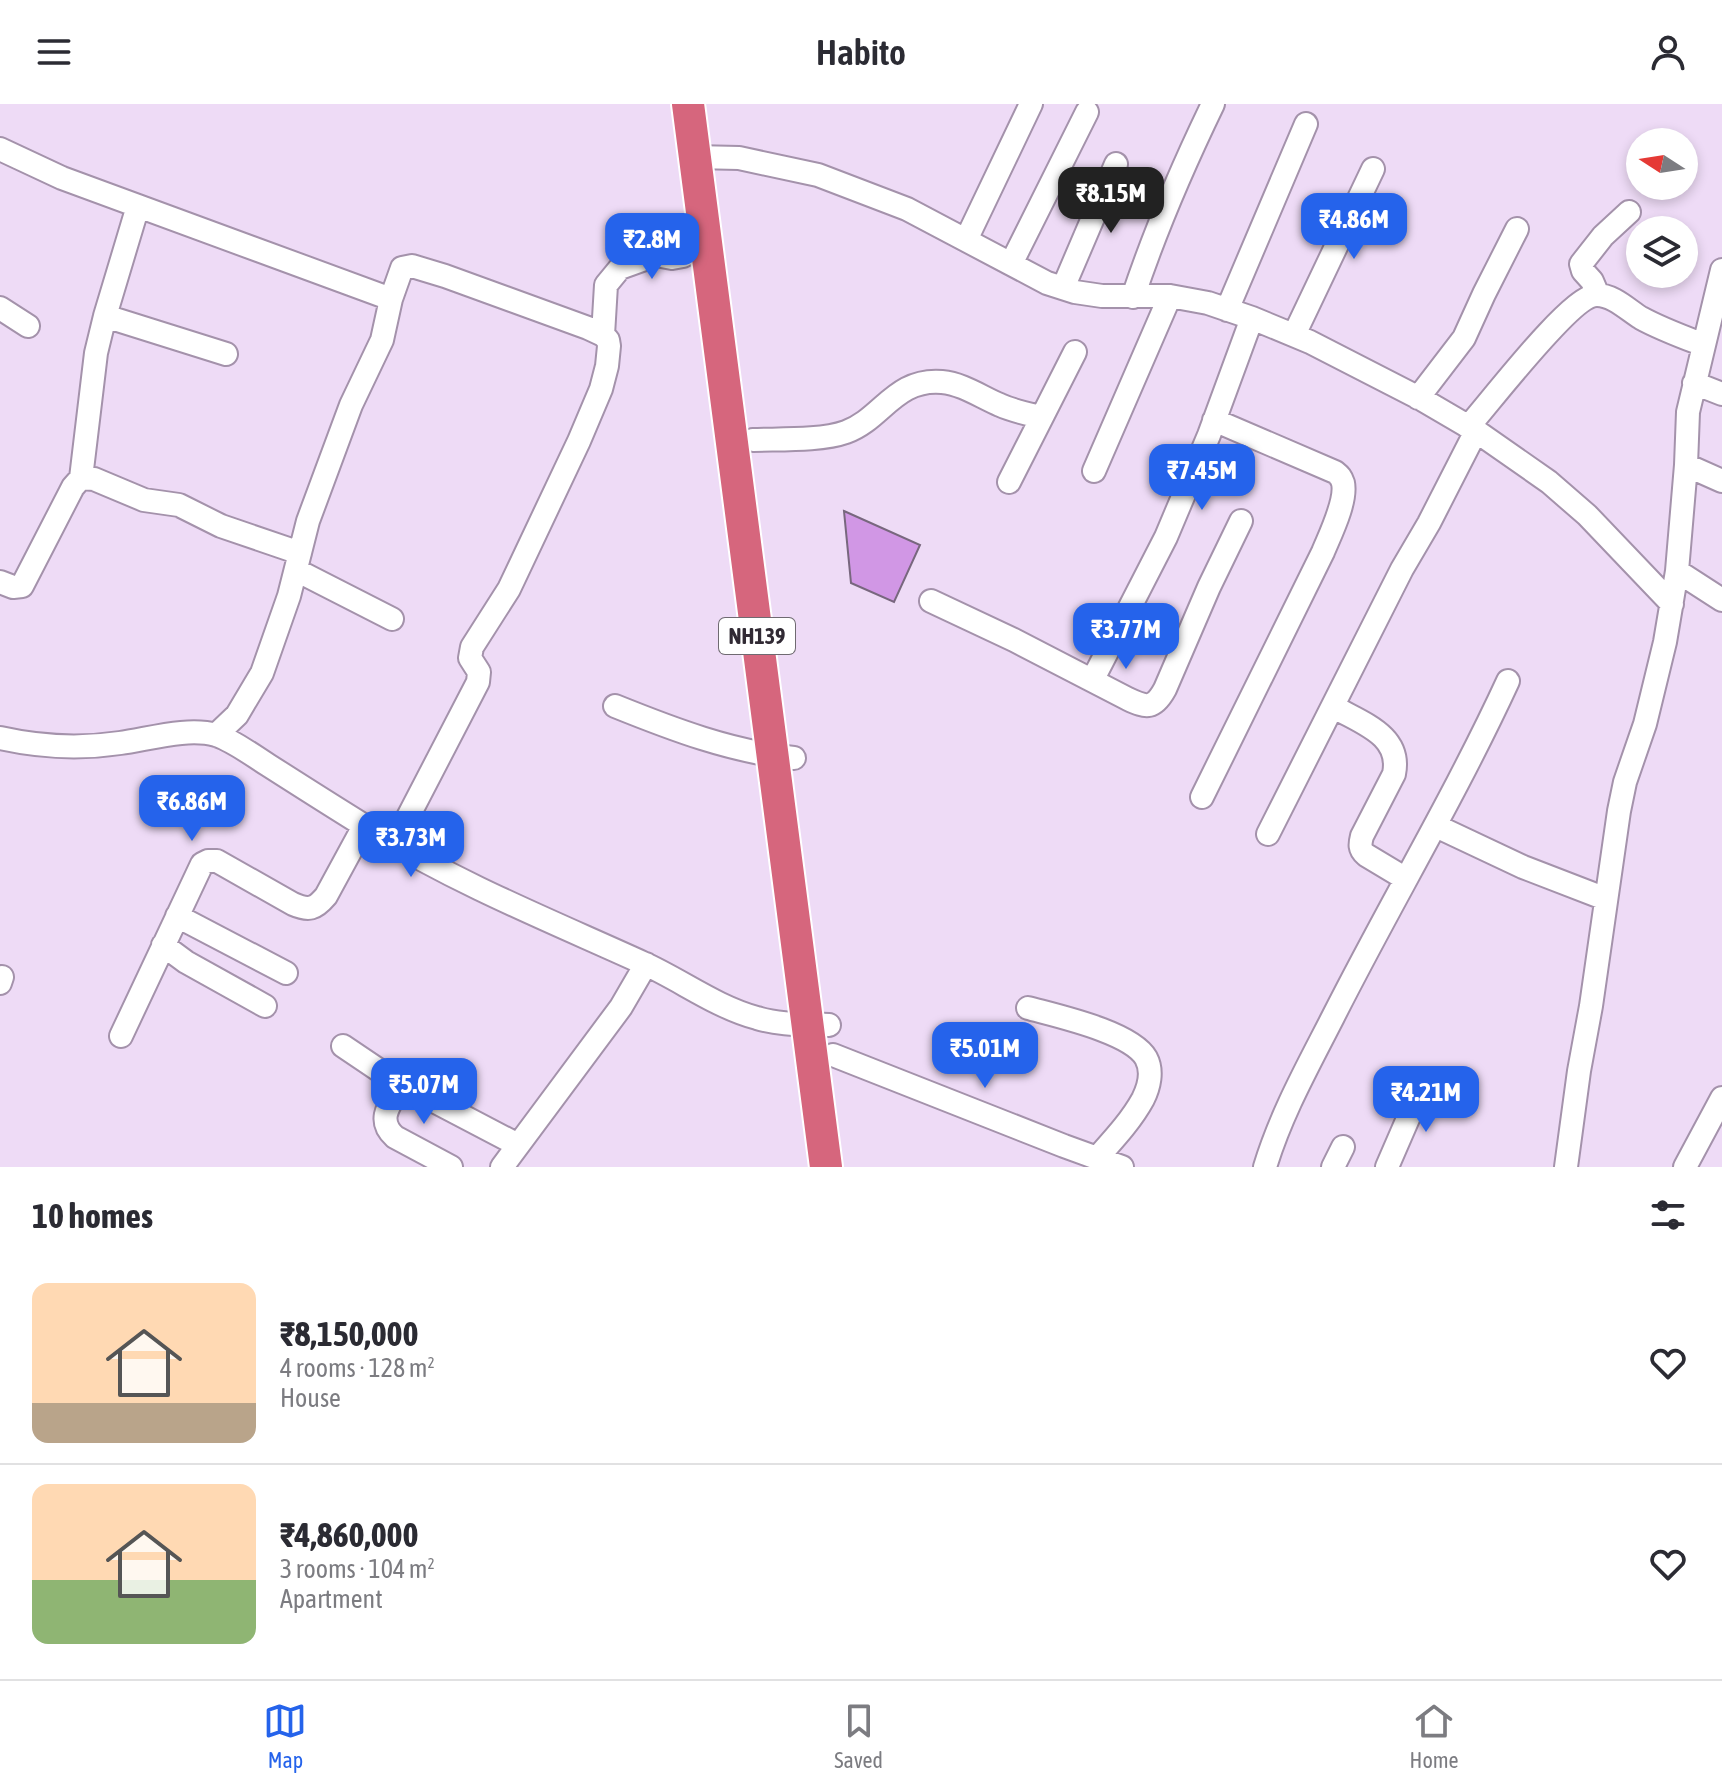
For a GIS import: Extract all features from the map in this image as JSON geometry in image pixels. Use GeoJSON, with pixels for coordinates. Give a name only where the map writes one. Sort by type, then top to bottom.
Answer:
{"type":"FeatureCollection","features":[{"type":"Feature","properties":{"kind":"highway","name":"NH139"},"geometry":{"type":"LineString","coordinates":[[690,105],[705,157],[753,440],[783,757]]}},
{"type":"Feature","properties":{"kind":"highway","name":"NH139"},"geometry":{"type":"LineString","coordinates":[[705,157],[706,243],[823,1035],[848,1167]]}},
{"type":"Feature","properties":{"kind":"highway","name":"NH139"},"geometry":{"type":"LineString","coordinates":[[823,1035],[826,1167]]}},
{"type":"Feature","properties":{"kind":"street"},"geometry":{"type":"LineString","coordinates":[[966,240],[1031,104]]}},
{"type":"Feature","properties":{"kind":"street"},"geometry":{"type":"LineString","coordinates":[[1133,297],[1186,162],[1213,104]]}},
{"type":"Feature","properties":{"kind":"street"},"geometry":{"type":"LineString","coordinates":[[1011,264],[1087,112]]}},
{"type":"Feature","properties":{"kind":"street"},"geometry":{"type":"LineString","coordinates":[[1227,310],[1306,124]]}},
{"type":"Feature","properties":{"kind":"street"},"geometry":{"type":"LineString","coordinates":[[2,154],[391,299]]}},
{"type":"Feature","properties":{"kind":"street"},"geometry":{"type":"LineString","coordinates":[[705,157],[739,158],[818,175],[907,209],[1047,283],[1063,288],[1102,296],[1170,296],[1208,303],[1294,335],[1472,429],[1559,490],[1672,604]]}},
{"type":"Feature","properties":{"kind":"street"},"geometry":{"type":"LineString","coordinates":[[1063,288],[1116,164]]}},
{"type":"Feature","properties":{"kind":"street"},"geometry":{"type":"LineString","coordinates":[[1294,335],[1373,169]]}},
{"type":"Feature","properties":{"kind":"street"},"geometry":{"type":"LineString","coordinates":[[0,582],[18,588],[22,586],[73,487],[81,478],[92,385],[105,316],[138,206]]}},
{"type":"Feature","properties":{"kind":"street"},"geometry":{"type":"LineString","coordinates":[[1598,295],[1581,264],[1603,236],[1629,212]]}},
{"type":"Feature","properties":{"kind":"street"},"geometry":{"type":"LineString","coordinates":[[1418,398],[1464,338],[1517,229]]}},
{"type":"Feature","properties":{"kind":"street"},"geometry":{"type":"LineString","coordinates":[[603,335],[606,285],[620,268],[656,255],[672,258],[683,256],[706,243]]}},
{"type":"Feature","properties":{"kind":"street"},"geometry":{"type":"LineString","coordinates":[[216,735],[237,715],[262,673],[321,483],[351,405],[382,340],[402,268],[412,266],[474,286],[603,335],[608,340],[608,356],[593,410],[509,589],[472,647],[470,658],[479,672],[478,682],[394,844]]}},
{"type":"Feature","properties":{"kind":"street"},"geometry":{"type":"LineString","coordinates":[[1566,1167],[1625,782],[1645,724],[1672,604],[1686,465],[1688,412],[1722,270]]}},
{"type":"Feature","properties":{"kind":"street"},"geometry":{"type":"LineString","coordinates":[[1268,834],[1402,569],[1429,523],[1472,429],[1552,329],[1582,302],[1598,295],[1668,331],[1704,345]]}},
{"type":"Feature","properties":{"kind":"street"},"geometry":{"type":"LineString","coordinates":[[1094,471],[1170,296]]}},
{"type":"Feature","properties":{"kind":"street"},"geometry":{"type":"LineString","coordinates":[[0,308],[28,326]]}},
{"type":"Feature","properties":{"kind":"street"},"geometry":{"type":"LineString","coordinates":[[105,316],[226,354]]}},
{"type":"Feature","properties":{"kind":"street"},"geometry":{"type":"LineString","coordinates":[[1093,679],[1166,537],[1252,318]]}},
{"type":"Feature","properties":{"kind":"street"},"geometry":{"type":"LineString","coordinates":[[1009,482],[1075,352]]}},
{"type":"Feature","properties":{"kind":"street"},"geometry":{"type":"LineString","coordinates":[[753,440],[827,436],[845,432],[894,396],[922,383],[954,384],[1003,406],[1041,417]]}},
{"type":"Feature","properties":{"kind":"street"},"geometry":{"type":"LineString","coordinates":[[1694,383],[1722,394]]}},
{"type":"Feature","properties":{"kind":"street"},"geometry":{"type":"LineString","coordinates":[[1202,797],[1323,552],[1337,516],[1344,485],[1335,472],[1214,420]]}},
{"type":"Feature","properties":{"kind":"street"},"geometry":{"type":"LineString","coordinates":[[1686,465],[1722,481]]}},
{"type":"Feature","properties":{"kind":"street"},"geometry":{"type":"LineString","coordinates":[[81,478],[94,479],[144,500],[179,505],[298,562],[392,619]]}},
{"type":"Feature","properties":{"kind":"street"},"geometry":{"type":"LineString","coordinates":[[931,601],[1147,706],[1160,699],[1241,521]]}},
{"type":"Feature","properties":{"kind":"street"},"geometry":{"type":"LineString","coordinates":[[1677,571],[1722,600]]}},
{"type":"Feature","properties":{"kind":"street"},"geometry":{"type":"LineString","coordinates":[[1265,1167],[1287,1108],[1364,955],[1478,745],[1508,681]]}},
{"type":"Feature","properties":{"kind":"street"},"geometry":{"type":"LineString","coordinates":[[615,706],[667,726],[783,757]]}},
{"type":"Feature","properties":{"kind":"street"},"geometry":{"type":"LineString","coordinates":[[1334,707],[1391,744],[1396,764],[1394,774],[1360,844],[1366,855],[1406,879]]}},
{"type":"Feature","properties":{"kind":"street"},"geometry":{"type":"LineString","coordinates":[[0,738],[39,746],[80,747],[172,735],[216,735],[394,844],[528,913],[646,964],[743,1014],[823,1035],[1122,1167]]}},
{"type":"Feature","properties":{"kind":"street"},"geometry":{"type":"LineString","coordinates":[[121,1036],[202,864],[217,861],[303,908],[310,908],[319,905],[326,896],[364,826]]}},
{"type":"Feature","properties":{"kind":"street"},"geometry":{"type":"LineString","coordinates":[[1436,826],[1523,867],[1606,899]]}},
{"type":"Feature","properties":{"kind":"street"},"geometry":{"type":"LineString","coordinates":[[177,916],[286,973]]}},
{"type":"Feature","properties":{"kind":"street"},"geometry":{"type":"LineString","coordinates":[[163,945],[186,962],[265,1006]]}},
{"type":"Feature","properties":{"kind":"street"},"geometry":{"type":"LineString","coordinates":[[502,1167],[621,1007],[646,964]]}},
{"type":"Feature","properties":{"kind":"street"},"geometry":{"type":"LineString","coordinates":[[1028,1008],[1118,1037],[1135,1046],[1145,1056],[1150,1069],[1143,1099],[1097,1158]]}},
{"type":"Feature","properties":{"kind":"street"},"geometry":{"type":"LineString","coordinates":[[343,1046],[402,1084],[518,1145]]}},
{"type":"Feature","properties":{"kind":"street"},"geometry":{"type":"LineString","coordinates":[[402,1084],[388,1108],[385,1124],[395,1137],[451,1167]]}},
{"type":"Feature","properties":{"kind":"street"},"geometry":{"type":"LineString","coordinates":[[1387,1167],[1423,1084]]}},
{"type":"Feature","properties":{"kind":"street"},"geometry":{"type":"LineString","coordinates":[[1685,1167],[1722,1098]]}},
{"type":"Feature","properties":{"kind":"building"},"geometry":{"type":"Polygon","coordinates":[[[844,511],[920,545],[894,602],[851,583],[844,511]]]}}]}
